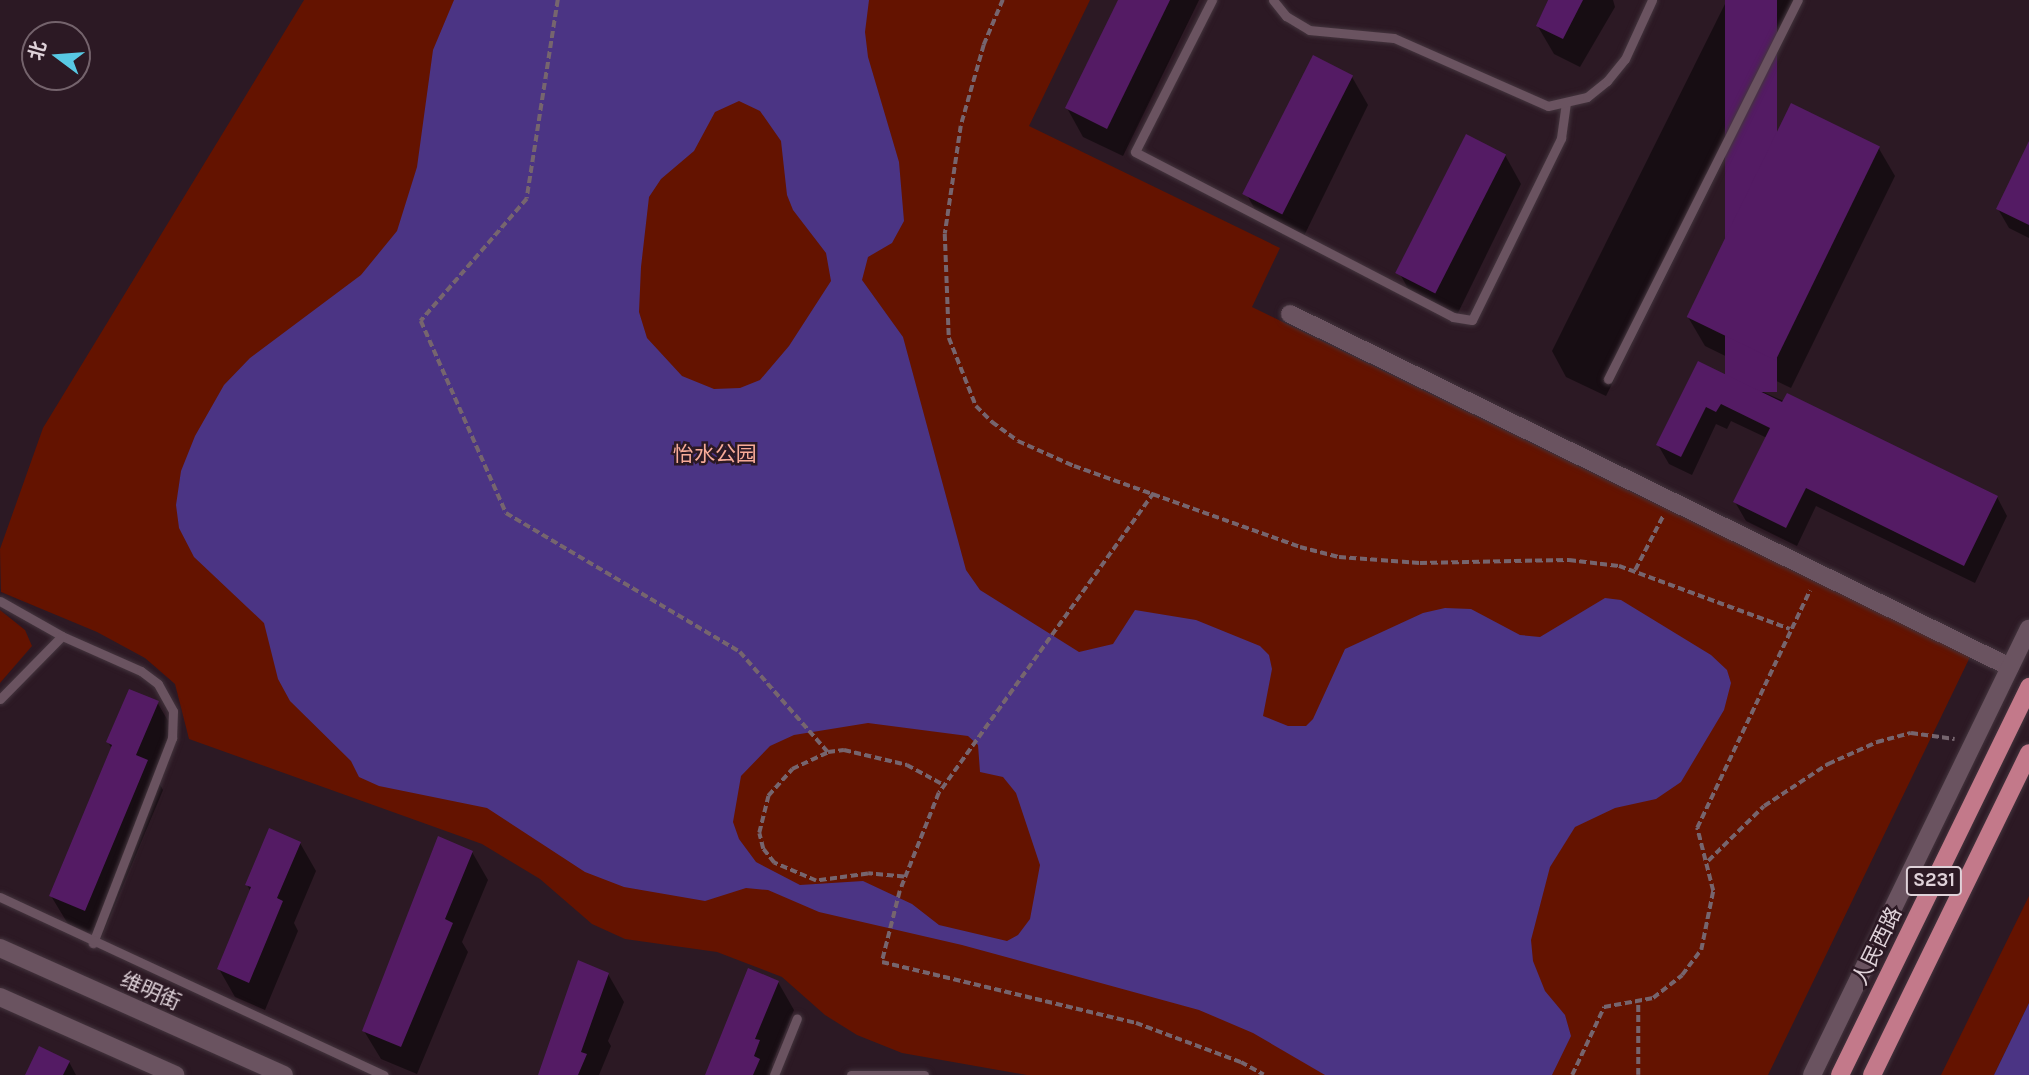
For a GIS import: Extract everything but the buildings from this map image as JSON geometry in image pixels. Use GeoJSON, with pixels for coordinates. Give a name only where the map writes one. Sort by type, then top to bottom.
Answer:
{"type":"FeatureCollection","features":[{"type":"Feature","properties":{"kind":"main road","name":"人民西路"},"geometry":{"type":"LineString","coordinates":[[1840,1075],[2029,687]]}},
{"type":"Feature","properties":{"kind":"main road","name":"S231"},"geometry":{"type":"LineString","coordinates":[[1872,1075],[2029,754]]}},
{"type":"Feature","properties":{"kind":"street"},"geometry":{"type":"LineString","coordinates":[[1290,314],[2010,667]]}},
{"type":"Feature","properties":{"kind":"street"},"geometry":{"type":"LineString","coordinates":[[1812,1075],[2029,629]]}},
{"type":"Feature","properties":{"kind":"street","name":"维明街"},"geometry":{"type":"LineString","coordinates":[[0,948],[284,1075]]}},
{"type":"Feature","properties":{"kind":"street"},"geometry":{"type":"LineString","coordinates":[[0,997],[175,1075]]}},
{"type":"Feature","properties":{"kind":"lane"},"geometry":{"type":"LineString","coordinates":[[1212,0],[1135,152],[1465,321],[1472,320],[1561,138],[1566,104]]}},
{"type":"Feature","properties":{"kind":"lane"},"geometry":{"type":"LineString","coordinates":[[1273,0],[1286,16],[1309,30],[1394,38],[1523,98],[1548,106],[1587,97],[1625,59],[1652,0]]}},
{"type":"Feature","properties":{"kind":"lane"},"geometry":{"type":"LineString","coordinates":[[1608,379],[1798,0]]}},
{"type":"Feature","properties":{"kind":"lane"},"geometry":{"type":"LineString","coordinates":[[0,601],[62,636],[141,671],[158,684],[173,712],[173,738],[93,943]]}},
{"type":"Feature","properties":{"kind":"lane"},"geometry":{"type":"LineString","coordinates":[[0,699],[62,636]]}},
{"type":"Feature","properties":{"kind":"lane"},"geometry":{"type":"LineString","coordinates":[[0,897],[93,943],[384,1075]]}},
{"type":"Feature","properties":{"kind":"lane"},"geometry":{"type":"LineString","coordinates":[[774,1075],[797,1018]]}},
{"type":"Feature","properties":{"kind":"lane"},"geometry":{"type":"LineString","coordinates":[[851,1075],[924,1075]]}},
{"type":"Feature","properties":{"kind":"path"},"geometry":{"type":"LineString","coordinates":[[558,0],[527,199],[421,321],[506,513],[740,652],[828,752]]}},
{"type":"Feature","properties":{"kind":"path"},"geometry":{"type":"LineString","coordinates":[[1003,0],[970,90],[952,173],[945,234],[949,338],[976,406],[992,422],[1029,446],[1300,547],[1339,557],[1420,563],[1569,560],[1635,570],[1790,629]]}},
{"type":"Feature","properties":{"kind":"path"},"geometry":{"type":"LineString","coordinates":[[1154,493],[944,785],[900,891],[883,962],[1136,1023],[1241,1062],[1264,1075]]}},
{"type":"Feature","properties":{"kind":"path"},"geometry":{"type":"LineString","coordinates":[[1635,570],[1671,501]]}},
{"type":"Feature","properties":{"kind":"path"},"geometry":{"type":"LineString","coordinates":[[1572,1075],[1604,1007],[1653,998],[1682,975],[1701,950],[1713,891],[1708,861],[1697,828],[1818,573]]}},
{"type":"Feature","properties":{"kind":"path"},"geometry":{"type":"LineString","coordinates":[[1708,861],[1764,806],[1828,764],[1877,742],[1922,733],[1974,742]]}},
{"type":"Feature","properties":{"kind":"path"},"geometry":{"type":"LineString","coordinates":[[905,877],[868,874],[816,881],[774,863],[763,849],[760,823],[768,796],[792,769],[828,752],[867,752],[907,765],[944,785]]}},
{"type":"Feature","properties":{"kind":"path"},"geometry":{"type":"LineString","coordinates":[[1637,1075],[1638,1002]]}},
{"type":"Feature","properties":{"kind":"green space","name":"怡水公园"},"geometry":{"type":"Polygon","coordinates":[[[304,0],[1090,0],[1029,126],[1280,248],[1252,307],[1970,657],[1768,1075],[1027,1075],[902,1053],[857,1035],[825,1015],[782,977],[717,952],[625,939],[592,924],[540,879],[482,844],[189,739],[175,684],[145,658],[97,632],[1,592],[0,549],[43,428],[304,0]]]}},
{"type":"Feature","properties":{"kind":"green space"},"geometry":{"type":"Polygon","coordinates":[[[0,610],[25,630],[32,646],[0,683],[0,610]]]}},
{"type":"Feature","properties":{"kind":"green space"},"geometry":{"type":"Polygon","coordinates":[[[2029,896],[2029,1003],[1994,1075],[1941,1075],[2029,896]]]}},
{"type":"Feature","properties":{"kind":"shaded area"},"geometry":{"type":"Polygon","coordinates":[[[454,0],[869,0],[865,32],[868,57],[899,162],[904,221],[892,243],[868,257],[862,280],[903,337],[966,570],[980,590],[1079,652],[1113,644],[1135,610],[1196,620],[1260,646],[1269,655],[1272,669],[1263,716],[1288,726],[1306,726],[1313,719],[1345,649],[1423,613],[1445,608],[1471,609],[1520,635],[1540,637],[1605,598],[1621,600],[1711,655],[1727,670],[1731,683],[1724,710],[1681,782],[1656,799],[1615,808],[1575,827],[1550,867],[1531,940],[1533,961],[1545,991],[1565,1015],[1571,1036],[1552,1075],[1325,1075],[1253,1033],[1199,1010],[962,945],[819,912],[768,890],[746,888],[705,901],[624,887],[585,872],[487,808],[379,786],[359,777],[351,761],[290,701],[278,679],[264,623],[194,557],[179,528],[176,505],[181,471],[195,436],[224,385],[250,358],[361,275],[397,231],[417,167],[433,50],[454,0]],[[739,101],[715,112],[694,151],[661,179],[649,197],[641,267],[639,312],[647,338],[682,376],[714,389],[740,388],[760,380],[789,346],[831,281],[826,253],[793,210],[787,195],[781,141],[760,111],[739,101]],[[868,723],[794,735],[770,746],[741,776],[733,822],[739,839],[756,862],[800,885],[863,881],[912,904],[939,925],[1007,941],[1018,935],[1030,919],[1040,865],[1016,793],[1003,777],[980,772],[978,745],[968,736],[868,723]]]}},
{"type":"Feature","properties":{"kind":"shaded area"},"geometry":{"type":"Polygon","coordinates":[[[2029,1003],[2029,1075],[1994,1075],[2029,1003]]]}}]}
